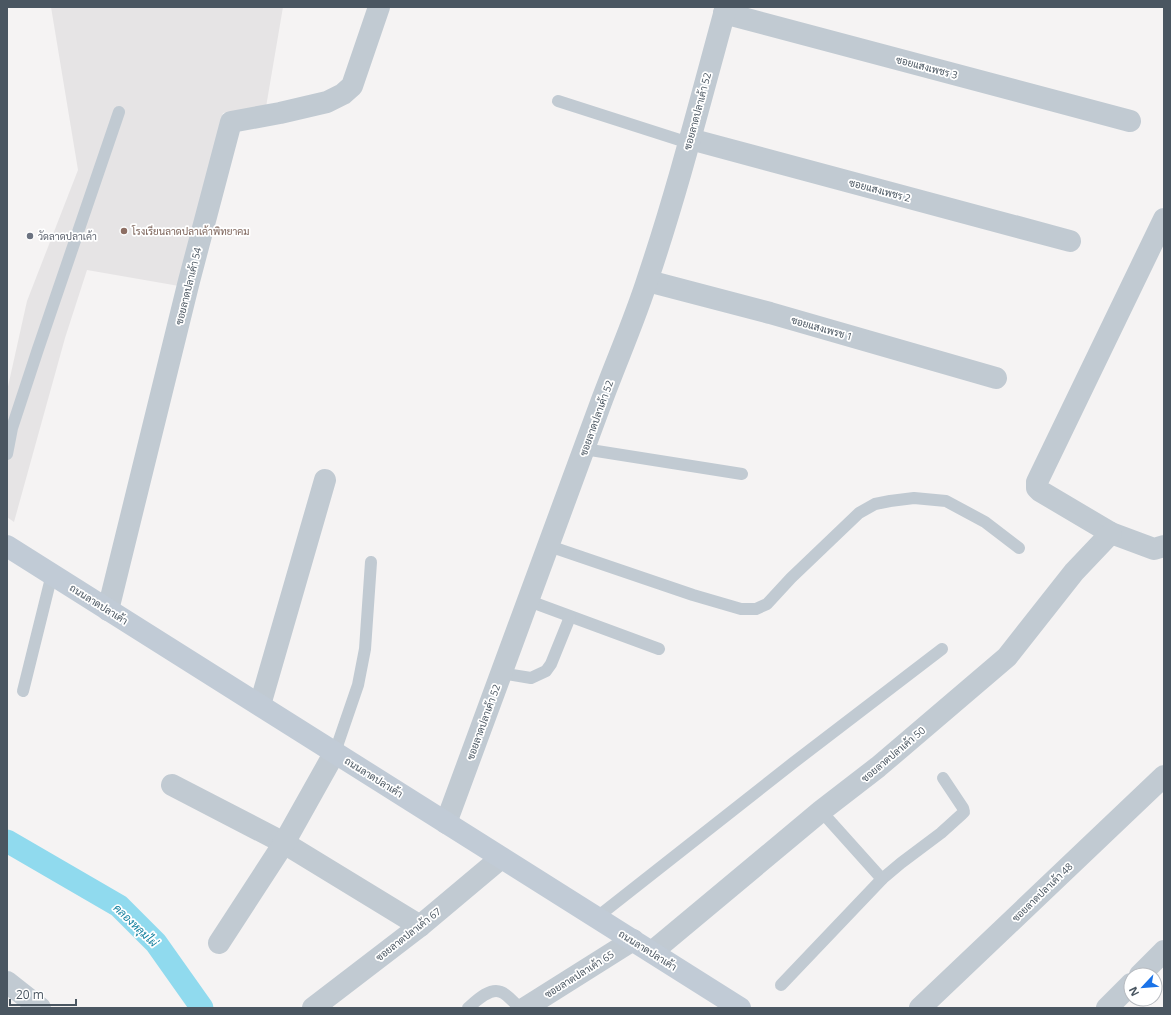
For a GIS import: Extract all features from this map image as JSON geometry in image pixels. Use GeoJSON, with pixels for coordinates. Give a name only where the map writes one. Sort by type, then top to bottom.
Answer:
{"type":"FeatureCollection","features":[{"type":"Feature","properties":{"kind":"main road","name":"ถนนลาดปลาเค้า"},"geometry":{"type":"LineString","coordinates":[[7,546],[652,952],[731,1006]]}},
{"type":"Feature","properties":{"kind":"street","name":"ซอยลาดปลาเค้า 54"},"geometry":{"type":"LineString","coordinates":[[108,610],[193,266],[231,122],[327,102],[343,94],[352,86],[378,7]]}},
{"type":"Feature","properties":{"kind":"street","name":"ซอยแสงเพชร 3"},"geometry":{"type":"LineString","coordinates":[[725,10],[1130,121]]}},
{"type":"Feature","properties":{"kind":"street","name":"ซอยลาดปลาเค้า 52"},"geometry":{"type":"LineString","coordinates":[[446,822],[648,281],[725,10]]}},
{"type":"Feature","properties":{"kind":"street","name":"ซอยแสงเพชร 2"},"geometry":{"type":"LineString","coordinates":[[689,141],[1070,241]]}},
{"type":"Feature","properties":{"kind":"street"},"geometry":{"type":"LineString","coordinates":[[1164,218],[1037,482],[1037,488],[1040,491],[1111,533],[1154,549],[1164,546]]}},
{"type":"Feature","properties":{"kind":"street","name":"ซอยแสงเพรช 1"},"geometry":{"type":"LineString","coordinates":[[648,281],[770,313],[996,378]]}},
{"type":"Feature","properties":{"kind":"street"},"geometry":{"type":"LineString","coordinates":[[260,705],[325,480]]}},
{"type":"Feature","properties":{"kind":"street","name":"ซอยลาดปลาเค้า 50"},"geometry":{"type":"LineString","coordinates":[[652,952],[821,811],[878,767],[1007,657],[1074,572],[1111,533]]}},
{"type":"Feature","properties":{"kind":"street"},"geometry":{"type":"LineString","coordinates":[[220,943],[284,843],[335,752]]}},
{"type":"Feature","properties":{"kind":"street","name":"ซอยลาดปลาเค้า 48"},"geometry":{"type":"LineString","coordinates":[[920,1008],[1164,776]]}},
{"type":"Feature","properties":{"kind":"street"},"geometry":{"type":"LineString","coordinates":[[172,785],[284,843],[420,926]]}},
{"type":"Feature","properties":{"kind":"street","name":"ซอยลาดปลาเค้า 67"},"geometry":{"type":"LineString","coordinates":[[313,1008],[420,926],[502,858]]}},
{"type":"Feature","properties":{"kind":"street","name":"ซอยลาดปลาเค้า 65"},"geometry":{"type":"LineString","coordinates":[[525,1008],[633,940]]}},
{"type":"Feature","properties":{"kind":"street"},"geometry":{"type":"LineString","coordinates":[[1148,967],[1164,951]]}},
{"type":"Feature","properties":{"kind":"street"},"geometry":{"type":"LineString","coordinates":[[7,982],[40,1008]]}},
{"type":"Feature","properties":{"kind":"street"},"geometry":{"type":"LineString","coordinates":[[1107,1008],[1123,992]]}},
{"type":"Feature","properties":{"kind":"lane"},"geometry":{"type":"LineString","coordinates":[[558,101],[689,141]]}},
{"type":"Feature","properties":{"kind":"lane"},"geometry":{"type":"LineString","coordinates":[[7,454],[12,428],[119,112]]}},
{"type":"Feature","properties":{"kind":"lane"},"geometry":{"type":"LineString","coordinates":[[584,449],[742,474]]}},
{"type":"Feature","properties":{"kind":"lane"},"geometry":{"type":"LineString","coordinates":[[549,546],[740,610],[756,610],[767,604],[791,578],[859,513],[875,504],[914,498],[946,501],[985,522],[1018,548]]}},
{"type":"Feature","properties":{"kind":"lane"},"geometry":{"type":"LineString","coordinates":[[335,752],[358,685],[365,649],[370,562]]}},
{"type":"Feature","properties":{"kind":"lane"},"geometry":{"type":"LineString","coordinates":[[23,691],[52,574]]}},
{"type":"Feature","properties":{"kind":"lane"},"geometry":{"type":"LineString","coordinates":[[529,601],[659,649]]}},
{"type":"Feature","properties":{"kind":"lane"},"geometry":{"type":"LineString","coordinates":[[500,674],[531,678],[546,671],[551,664],[570,617]]}},
{"type":"Feature","properties":{"kind":"lane"},"geometry":{"type":"LineString","coordinates":[[596,918],[781,772],[942,649]]}},
{"type":"Feature","properties":{"kind":"lane"},"geometry":{"type":"LineString","coordinates":[[781,985],[882,878],[941,833],[964,812],[963,808],[943,778]]}},
{"type":"Feature","properties":{"kind":"lane"},"geometry":{"type":"LineString","coordinates":[[821,811],[882,878]]}},
{"type":"Feature","properties":{"kind":"lane"},"geometry":{"type":"LineString","coordinates":[[468,1008],[494,990],[502,992],[520,1008]]}},
{"type":"Feature","properties":{"kind":"shaded area","name":"โรงเรียนลาดปลาเค้าพิทยาคม"},"geometry":{"type":"Polygon","coordinates":[[[51,7],[283,7],[266,107],[223,113],[179,286],[87,270],[65,338],[14,522],[7,517],[7,391],[27,301],[78,170],[51,7]]]}},
{"type":"Feature","properties":{"kind":"waterway","name":"คลองหลุมไผ่"},"geometry":{"type":"LineString","coordinates":[[7,841],[119,906],[156,943],[202,1008]]}},
{"type":"Feature","properties":{"kind":"place","name":"โรงเรียนลาดปลาเค้าพิทยาคม"},"geometry":{"type":"Point","coordinates":[124,231]}},
{"type":"Feature","properties":{"kind":"place","name":"วัดลาดปลาเค้า"},"geometry":{"type":"Point","coordinates":[30,236]}}]}
